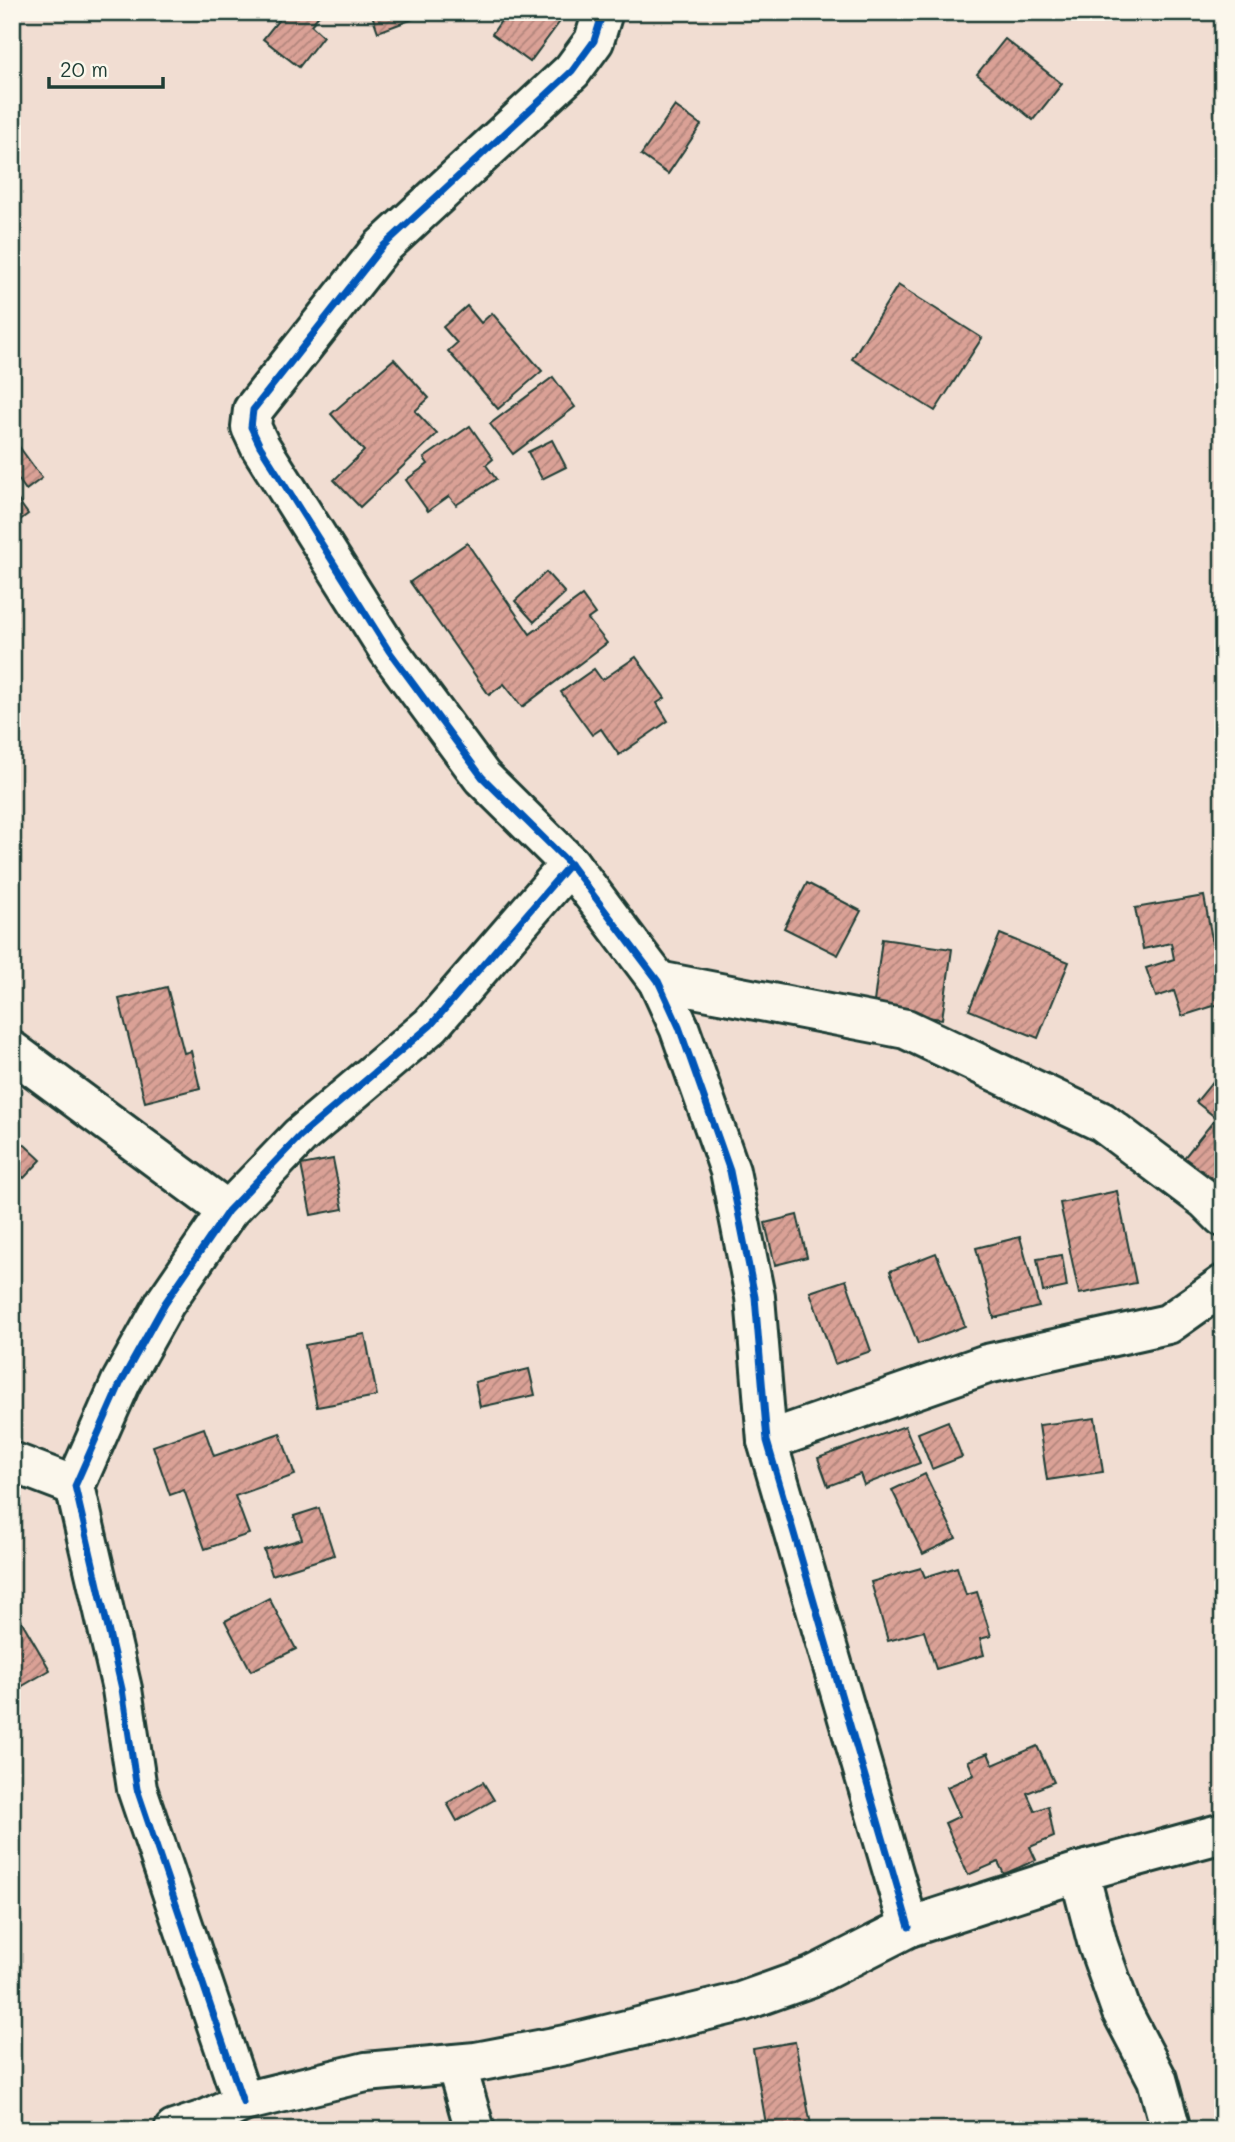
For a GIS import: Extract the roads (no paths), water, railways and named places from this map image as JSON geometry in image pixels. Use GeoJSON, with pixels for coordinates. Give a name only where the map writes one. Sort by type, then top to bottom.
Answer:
{"type":"FeatureCollection","features":[{"type":"Feature","properties":{"kind":"street"},"geometry":{"type":"LineString","coordinates":[[603,12],[594,41],[572,71],[381,248],[253,410],[251,427],[260,446],[389,651],[482,777],[570,864],[658,981],[678,1027],[730,1171],[755,1297],[767,1441],[909,1927]]}},
{"type":"Feature","properties":{"kind":"street"},"geometry":{"type":"LineString","coordinates":[[243,2102],[137,1789],[122,1689],[75,1486],[121,1382],[165,1303],[228,1211],[300,1136],[431,1025],[570,864]]}},
{"type":"Feature","properties":{"kind":"street"},"geometry":{"type":"LineString","coordinates":[[658,981],[906,1029],[1102,1122],[1206,1200],[1223,1217]]}},
{"type":"Feature","properties":{"kind":"street"},"geometry":{"type":"LineString","coordinates":[[12,1051],[228,1211]]}},
{"type":"Feature","properties":{"kind":"street"},"geometry":{"type":"LineString","coordinates":[[767,1441],[986,1364],[1168,1324],[1223,1285]]}},
{"type":"Feature","properties":{"kind":"street"},"geometry":{"type":"LineString","coordinates":[[12,1462],[75,1486]]}},
{"type":"Feature","properties":{"kind":"street"},"geometry":{"type":"LineString","coordinates":[[174,2130],[208,2119],[243,2102],[366,2072],[456,2064],[565,2045],[741,2002],[811,1977],[909,1927],[1079,1872],[1223,1833]]}},
{"type":"Feature","properties":{"kind":"street"},"geometry":{"type":"LineString","coordinates":[[1079,1872],[1098,1945],[1121,2010],[1157,2079],[1171,2130]]}},
{"type":"Feature","properties":{"kind":"street"},"geometry":{"type":"LineString","coordinates":[[456,2064],[475,2130]]}}]}
